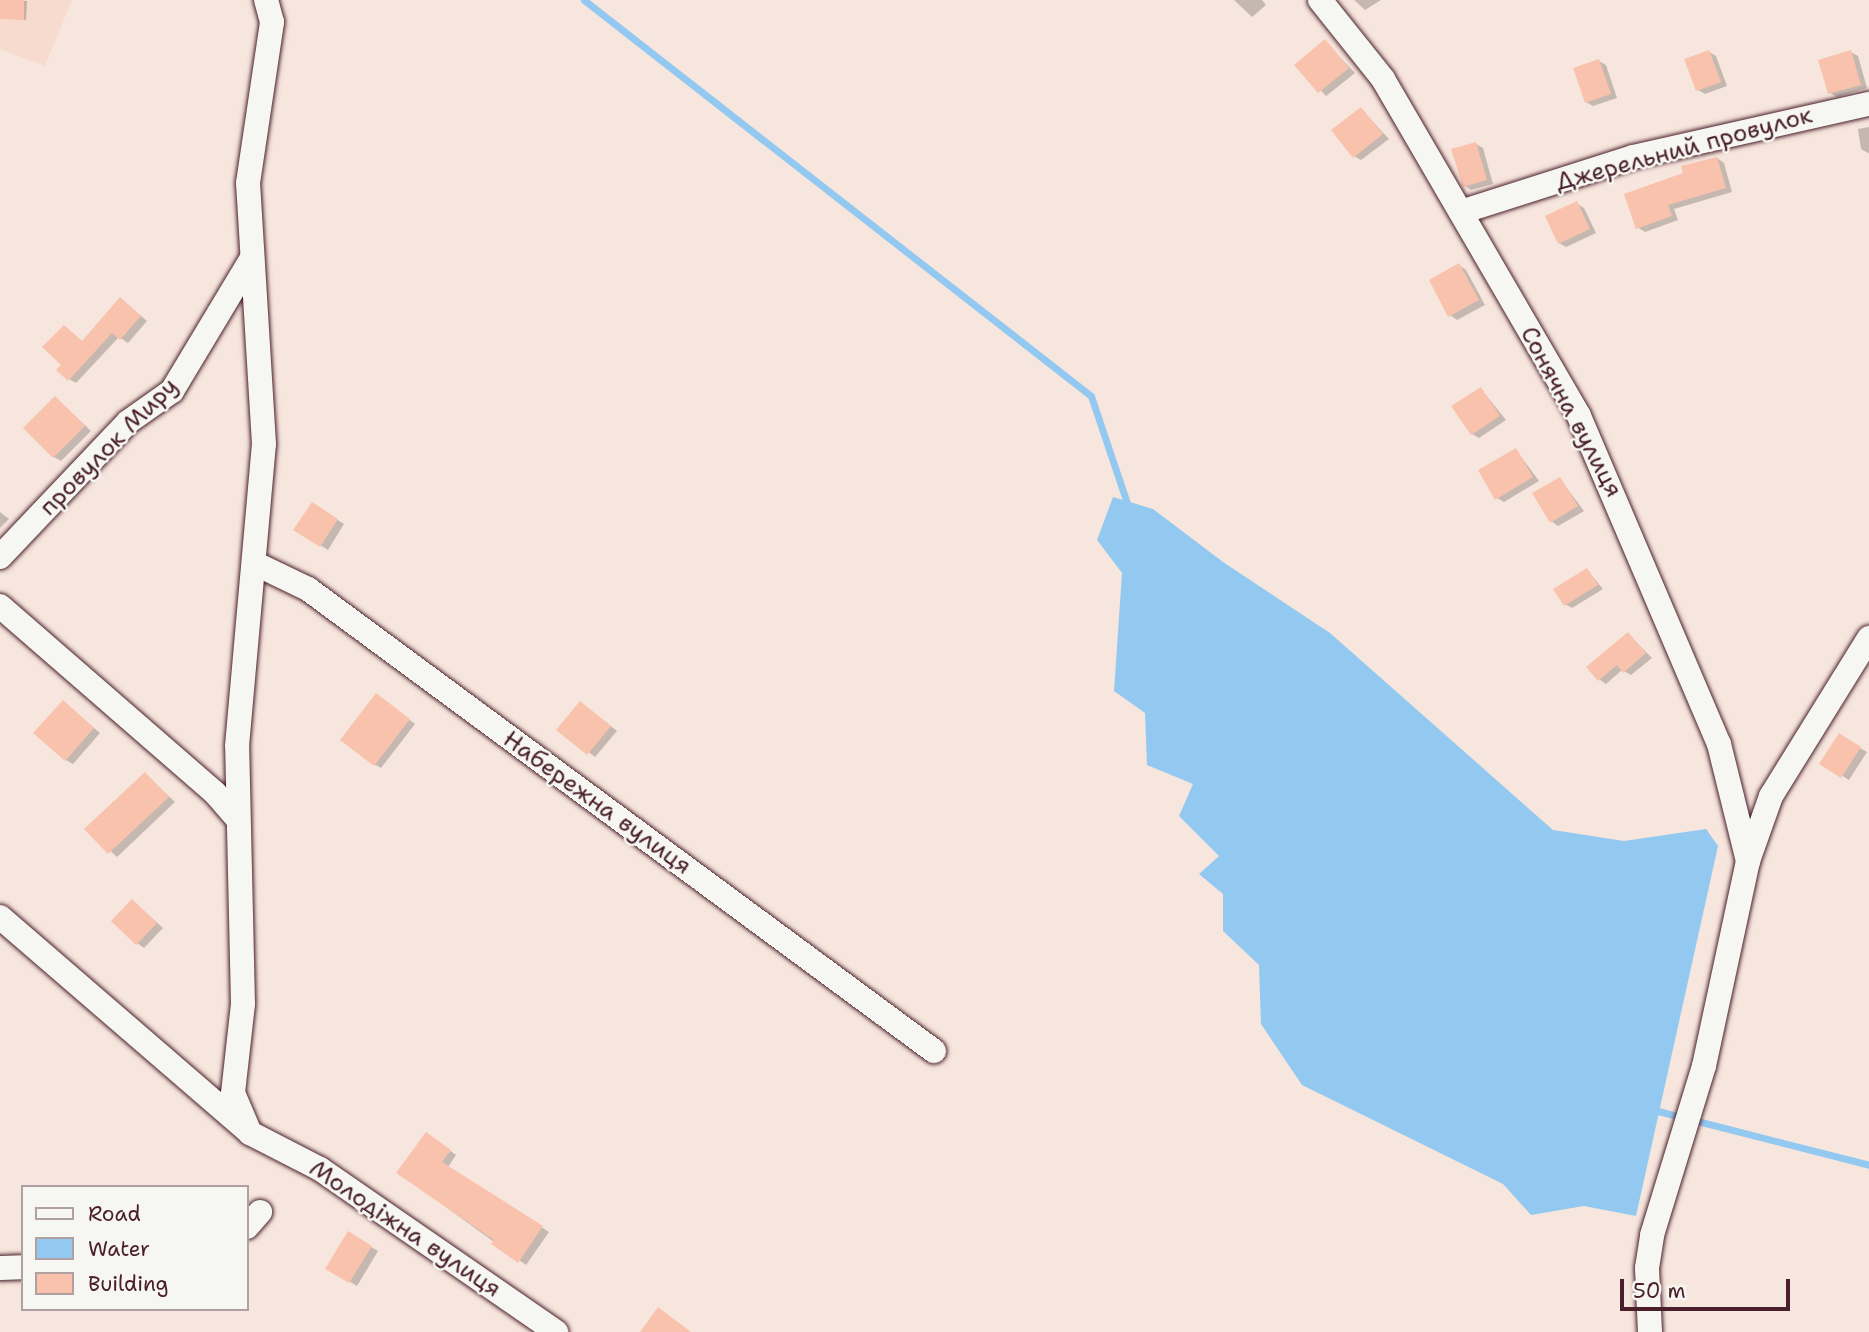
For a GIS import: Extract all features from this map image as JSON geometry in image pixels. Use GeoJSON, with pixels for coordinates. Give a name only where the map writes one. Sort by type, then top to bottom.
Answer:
{"type":"FeatureCollection","features":[{"type":"Feature","properties":{"kind":"street"},"geometry":{"type":"LineString","coordinates":[[250,1133],[233,1093],[243,1004],[237,746],[256,564],[264,444],[248,183],[271,22],[266,0]]}},
{"type":"Feature","properties":{"kind":"street","name":"Сонячна вулиця"},"geometry":{"type":"LineString","coordinates":[[1320,0],[1383,79],[1578,416],[1627,522],[1718,744],[1748,861]]}},
{"type":"Feature","properties":{"kind":"street","name":"Джерельний провулок"},"geometry":{"type":"LineString","coordinates":[[1461,212],[1633,157],[1869,104]]}},
{"type":"Feature","properties":{"kind":"street","name":"провулок Миру"},"geometry":{"type":"LineString","coordinates":[[0,557],[128,422],[172,391],[252,258]]}},
{"type":"Feature","properties":{"kind":"street","name":"Набережна вулиця"},"geometry":{"type":"LineString","coordinates":[[256,564],[307,589],[934,1051]]}},
{"type":"Feature","properties":{"kind":"street"},"geometry":{"type":"LineString","coordinates":[[0,606],[215,793],[238,819]]}},
{"type":"Feature","properties":{"kind":"street"},"geometry":{"type":"LineString","coordinates":[[1650,1332],[1647,1268],[1652,1235],[1704,1066],[1748,861],[1770,796],[1869,638]]}},
{"type":"Feature","properties":{"kind":"street","name":"Молодіжна вулиця"},"geometry":{"type":"LineString","coordinates":[[0,917],[250,1133],[320,1169],[556,1332]]}},
{"type":"Feature","properties":{"kind":"street"},"geometry":{"type":"LineString","coordinates":[[0,1268],[21,1267]]}},
{"type":"Feature","properties":{"kind":"shaded area"},"geometry":{"type":"Polygon","coordinates":[[[0,0],[72,0],[45,66],[0,49],[0,0]]]}},
{"type":"Feature","properties":{"kind":"water"},"geometry":{"type":"Polygon","coordinates":[[[1113,497],[1153,509],[1223,562],[1330,633],[1553,830],[1624,841],[1706,829],[1718,846],[1636,1216],[1584,1206],[1531,1215],[1503,1184],[1302,1085],[1261,1024],[1259,965],[1223,931],[1223,894],[1199,874],[1219,856],[1179,816],[1193,784],[1147,765],[1145,713],[1114,691],[1122,573],[1097,540],[1113,497]]]}},
{"type":"Feature","properties":{"kind":"building"},"geometry":{"type":"Polygon","coordinates":[[[0,0],[24,0],[24,20],[0,19],[0,0]]]}},
{"type":"Feature","properties":{"kind":"building"},"geometry":{"type":"Polygon","coordinates":[[[1325,39],[1349,68],[1318,93],[1294,65],[1325,39]]]}},
{"type":"Feature","properties":{"kind":"building"},"geometry":{"type":"Polygon","coordinates":[[[1709,50],[1721,82],[1696,91],[1684,59],[1709,50]]]}},
{"type":"Feature","properties":{"kind":"building"},"geometry":{"type":"Polygon","coordinates":[[[1851,50],[1861,85],[1828,94],[1818,60],[1851,50]]]}},
{"type":"Feature","properties":{"kind":"building"},"geometry":{"type":"Polygon","coordinates":[[[1599,59],[1611,94],[1585,103],[1573,68],[1599,59]]]}},
{"type":"Feature","properties":{"kind":"building"},"geometry":{"type":"Polygon","coordinates":[[[1361,107],[1383,134],[1353,158],[1331,130],[1361,107]]]}},
{"type":"Feature","properties":{"kind":"building"},"geometry":{"type":"Polygon","coordinates":[[[1476,142],[1487,180],[1463,187],[1451,149],[1476,142]]]}},
{"type":"Feature","properties":{"kind":"building"},"geometry":{"type":"Polygon","coordinates":[[[1717,157],[1726,188],[1668,205],[1672,216],[1636,229],[1624,194],[1683,173],[1681,166],[1717,157]]]}},
{"type":"Feature","properties":{"kind":"building"},"geometry":{"type":"Polygon","coordinates":[[[1577,201],[1590,229],[1558,244],[1545,216],[1577,201]]]}},
{"type":"Feature","properties":{"kind":"building"},"geometry":{"type":"Polygon","coordinates":[[[1459,263],[1479,300],[1448,317],[1429,280],[1459,263]]]}},
{"type":"Feature","properties":{"kind":"building"},"geometry":{"type":"Polygon","coordinates":[[[120,297],[141,316],[120,340],[112,333],[68,381],[56,370],[61,365],[42,347],[64,325],[82,341],[120,297]]]}},
{"type":"Feature","properties":{"kind":"building"},"geometry":{"type":"Polygon","coordinates":[[[1481,387],[1500,416],[1471,435],[1451,406],[1481,387]]]}},
{"type":"Feature","properties":{"kind":"building"},"geometry":{"type":"Polygon","coordinates":[[[55,396],[85,426],[53,458],[23,428],[55,396]]]}},
{"type":"Feature","properties":{"kind":"building"},"geometry":{"type":"Polygon","coordinates":[[[1516,448],[1533,477],[1495,500],[1478,470],[1516,448]]]}},
{"type":"Feature","properties":{"kind":"building"},"geometry":{"type":"Polygon","coordinates":[[[1560,477],[1578,506],[1550,523],[1532,493],[1560,477]]]}},
{"type":"Feature","properties":{"kind":"building"},"geometry":{"type":"Polygon","coordinates":[[[312,502],[338,519],[320,547],[293,530],[312,502]]]}},
{"type":"Feature","properties":{"kind":"building"},"geometry":{"type":"Polygon","coordinates":[[[1587,568],[1598,585],[1564,606],[1553,589],[1587,568]]]}},
{"type":"Feature","properties":{"kind":"building"},"geometry":{"type":"Polygon","coordinates":[[[1628,632],[1646,653],[1623,673],[1617,665],[1598,681],[1586,667],[1628,632]]]}},
{"type":"Feature","properties":{"kind":"building"},"geometry":{"type":"Polygon","coordinates":[[[376,693],[410,719],[374,766],[340,740],[376,693]]]}},
{"type":"Feature","properties":{"kind":"building"},"geometry":{"type":"Polygon","coordinates":[[[63,700],[94,728],[65,761],[33,733],[63,700]]]}},
{"type":"Feature","properties":{"kind":"building"},"geometry":{"type":"Polygon","coordinates":[[[580,701],[611,726],[587,755],[556,730],[580,701]]]}},
{"type":"Feature","properties":{"kind":"building"},"geometry":{"type":"Polygon","coordinates":[[[1839,733],[1861,747],[1841,778],[1819,764],[1839,733]]]}},
{"type":"Feature","properties":{"kind":"building"},"geometry":{"type":"Polygon","coordinates":[[[145,772],[169,797],[108,854],[84,829],[145,772]]]}},
{"type":"Feature","properties":{"kind":"building"},"geometry":{"type":"Polygon","coordinates":[[[132,899],[157,923],[136,945],[111,921],[132,899]]]}},
{"type":"Feature","properties":{"kind":"building"},"geometry":{"type":"Polygon","coordinates":[[[426,1132],[451,1150],[442,1162],[543,1226],[518,1263],[491,1244],[494,1240],[396,1173],[426,1132]]]}},
{"type":"Feature","properties":{"kind":"building"},"geometry":{"type":"Polygon","coordinates":[[[348,1231],[372,1246],[349,1283],[325,1269],[348,1231]]]}},
{"type":"Feature","properties":{"kind":"building"},"geometry":{"type":"Polygon","coordinates":[[[658,1307],[691,1332],[640,1332],[658,1307]]]}},
{"type":"Feature","properties":{"kind":"waterway"},"geometry":{"type":"LineString","coordinates":[[584,0],[1091,396],[1129,509]]}},
{"type":"Feature","properties":{"kind":"waterway"},"geometry":{"type":"LineString","coordinates":[[1650,1109],[1869,1165]]}}]}
